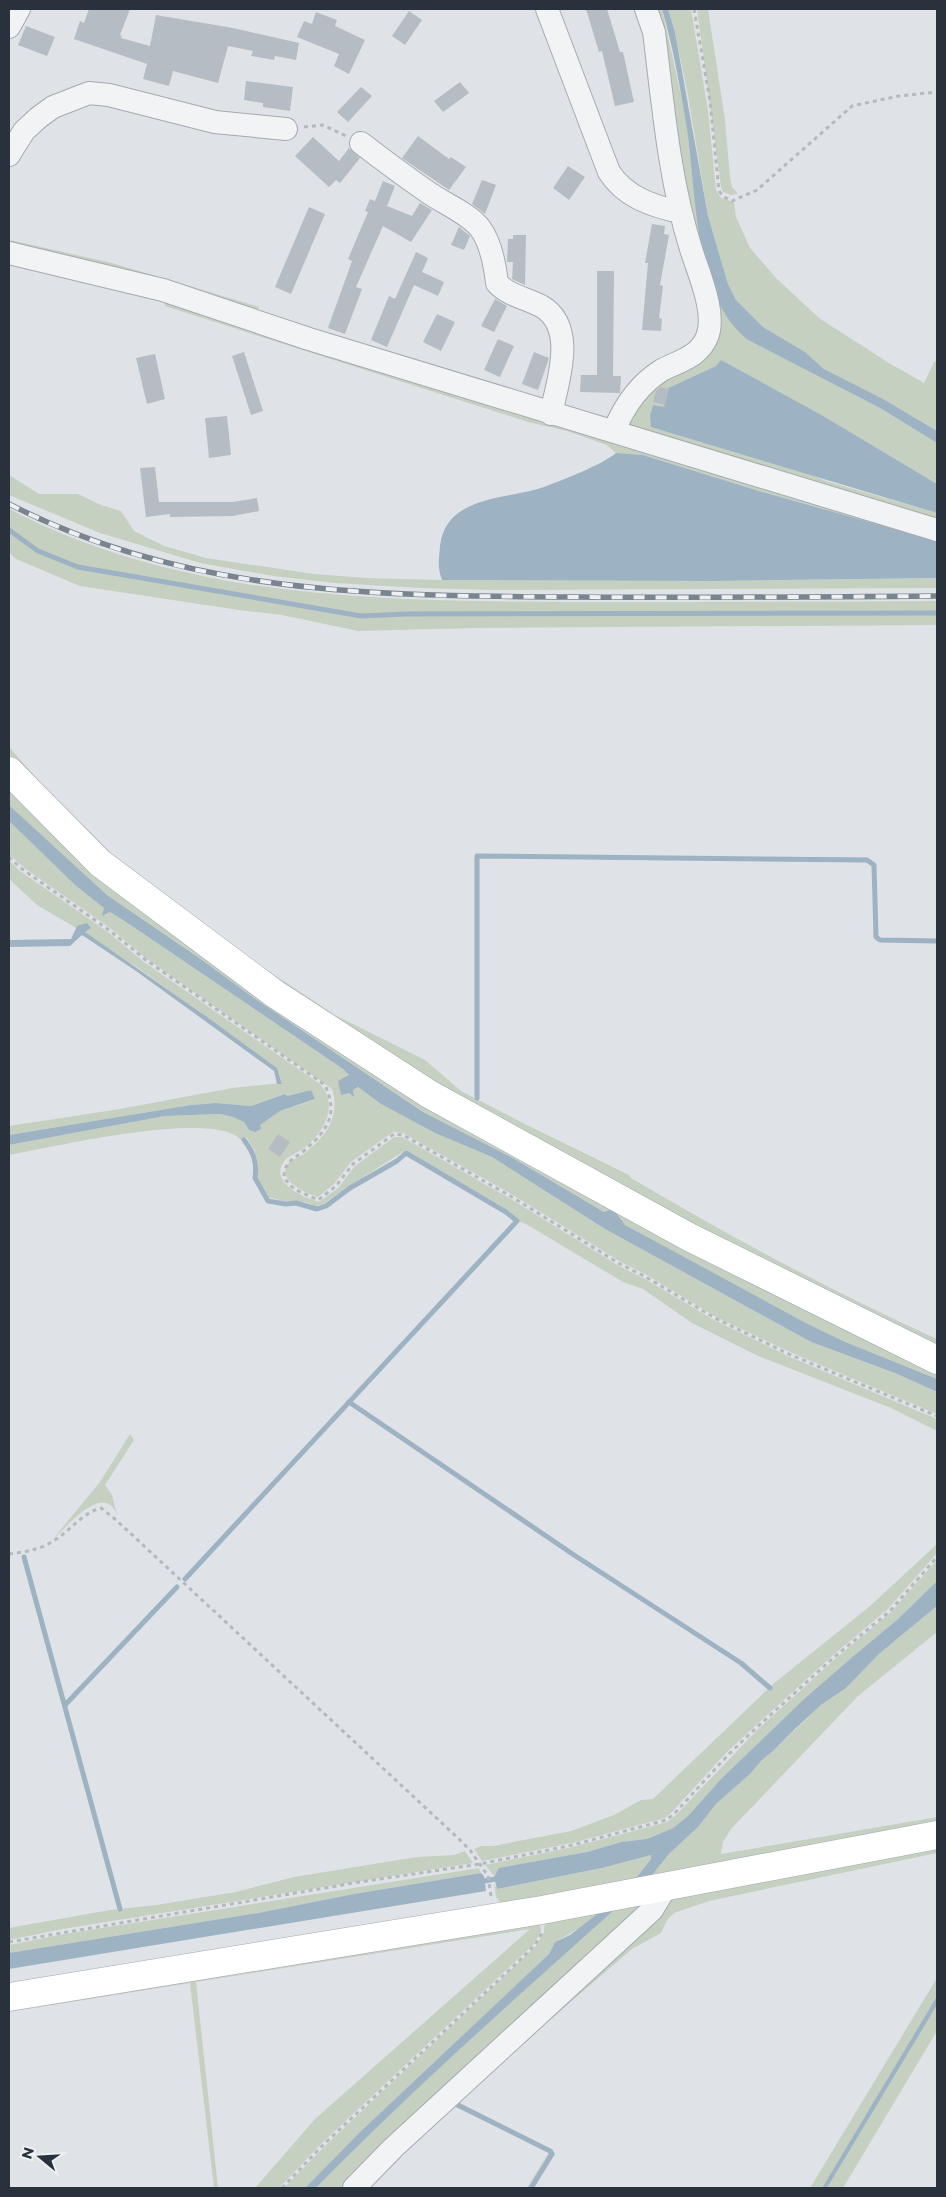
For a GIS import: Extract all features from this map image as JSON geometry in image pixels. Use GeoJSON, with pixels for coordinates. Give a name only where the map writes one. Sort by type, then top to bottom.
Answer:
{"type":"FeatureCollection","features":[{"type":"Feature","properties":{"kind":"main road"},"geometry":{"type":"LineString","coordinates":[[9,771],[100,863],[275,994],[429,1094],[689,1238],[937,1360]]}},
{"type":"Feature","properties":{"kind":"main road"},"geometry":{"type":"LineString","coordinates":[[9,1997],[542,1910],[937,1835]]}},
{"type":"Feature","properties":{"kind":"street"},"geometry":{"type":"LineString","coordinates":[[9,27],[19,9]]}},
{"type":"Feature","properties":{"kind":"street"},"geometry":{"type":"LineString","coordinates":[[547,9],[609,172],[621,187],[636,198],[680,212]]}},
{"type":"Feature","properties":{"kind":"street"},"geometry":{"type":"LineString","coordinates":[[614,432],[621,412],[632,396],[661,371],[690,357],[706,339],[709,330],[708,302],[680,212],[674,186],[654,32],[646,9]]}},
{"type":"Feature","properties":{"kind":"street"},"geometry":{"type":"LineString","coordinates":[[9,155],[24,131],[53,106],[88,93],[109,95],[215,122],[286,129]]}},
{"type":"Feature","properties":{"kind":"street"},"geometry":{"type":"LineString","coordinates":[[361,143],[430,193],[473,221],[481,230],[487,242],[494,264],[497,283],[509,292],[543,307],[552,316],[561,336],[563,352],[559,384],[551,414]]}},
{"type":"Feature","properties":{"kind":"street"},"geometry":{"type":"LineString","coordinates":[[9,253],[163,290],[309,339],[937,530]]}},
{"type":"Feature","properties":{"kind":"street"},"geometry":{"type":"LineString","coordinates":[[354,2188],[393,2148],[652,1910],[657,1887]]}},
{"type":"Feature","properties":{"kind":"path"},"geometry":{"type":"LineString","coordinates":[[694,9],[710,101],[719,191],[724,197],[732,201],[757,190],[852,106],[899,96],[937,92]]}},
{"type":"Feature","properties":{"kind":"path"},"geometry":{"type":"LineString","coordinates":[[286,129],[323,125],[361,143]]}},
{"type":"Feature","properties":{"kind":"path"},"geometry":{"type":"LineString","coordinates":[[9,857],[22,869],[109,930],[146,960],[325,1085],[332,1100],[330,1118],[325,1128],[306,1150],[288,1162],[284,1170],[284,1178],[301,1193],[318,1200],[336,1186],[353,1164],[394,1134],[403,1135],[512,1197],[620,1264],[646,1276],[715,1318],[791,1355],[937,1416]]}},
{"type":"Feature","properties":{"kind":"path"},"geometry":{"type":"LineString","coordinates":[[9,1554],[34,1550],[54,1541],[75,1522],[91,1511],[101,1508],[123,1526],[458,1838],[488,1876],[491,1894]]}},
{"type":"Feature","properties":{"kind":"path"},"geometry":{"type":"LineString","coordinates":[[9,1942],[360,1882],[480,1864],[573,1845],[666,1820],[674,1814],[755,1729],[832,1659],[890,1611],[937,1557]]}},
{"type":"Feature","properties":{"kind":"path"},"geometry":{"type":"LineString","coordinates":[[282,2188],[329,2139],[535,1945],[543,1931],[542,1910]]}},
{"type":"Feature","properties":{"kind":"green space"},"geometry":{"type":"Polygon","coordinates":[[[651,9],[662,9],[686,118],[696,209],[707,270],[748,340],[880,408],[937,443],[937,484],[825,417],[716,366],[668,388],[664,408],[653,405],[826,481],[937,513],[937,518],[624,424],[638,398],[701,355],[705,282],[651,9]]]}},
{"type":"Feature","properties":{"kind":"green space"},"geometry":{"type":"Polygon","coordinates":[[[668,9],[691,9],[708,110],[716,190],[721,198],[734,202],[736,217],[750,248],[776,278],[819,318],[889,363],[924,383],[934,362],[937,360],[937,431],[885,400],[824,369],[805,352],[763,327],[736,300],[728,284],[708,216],[688,96],[675,32],[668,9]]]}},
{"type":"Feature","properties":{"kind":"green space"},"geometry":{"type":"Polygon","coordinates":[[[697,9],[708,9],[725,120],[730,177],[732,187],[738,194],[731,195],[723,192],[721,187],[697,9]]]}},
{"type":"Feature","properties":{"kind":"green space"},"geometry":{"type":"Polygon","coordinates":[[[10,240],[112,263],[259,307],[257,313],[15,246],[10,240]]]}},
{"type":"Feature","properties":{"kind":"green space"},"geometry":{"type":"Polygon","coordinates":[[[164,300],[937,537],[937,541],[759,491],[643,455],[616,453],[607,445],[567,431],[528,422],[165,306],[164,300]]]}},
{"type":"Feature","properties":{"kind":"green space"},"geometry":{"type":"Polygon","coordinates":[[[9,475],[39,494],[78,494],[101,505],[121,511],[134,531],[164,546],[206,558],[314,574],[367,578],[442,580],[714,581],[937,578],[937,588],[495,590],[335,583],[273,576],[200,563],[100,533],[9,495],[9,475]]]}},
{"type":"Feature","properties":{"kind":"green space"},"geometry":{"type":"Polygon","coordinates":[[[9,509],[76,539],[144,562],[214,578],[284,589],[428,600],[573,602],[937,601],[937,612],[406,613],[361,615],[78,566],[42,551],[9,529],[9,509]]]}},
{"type":"Feature","properties":{"kind":"green space"},"geometry":{"type":"Polygon","coordinates":[[[9,531],[37,551],[78,568],[361,617],[406,614],[937,613],[937,625],[475,628],[358,631],[282,615],[80,586],[16,559],[9,552],[9,531]]]}},
{"type":"Feature","properties":{"kind":"green space"},"geometry":{"type":"Polygon","coordinates":[[[9,747],[41,783],[110,852],[258,964],[335,1015],[425,1060],[461,1091],[629,1175],[668,1200],[782,1263],[937,1339],[937,1352],[522,1137],[306,1006],[125,871],[29,781],[9,756],[9,747]]]}},
{"type":"Feature","properties":{"kind":"green space"},"geometry":{"type":"Polygon","coordinates":[[[9,780],[231,971],[937,1367],[937,1379],[843,1341],[806,1323],[660,1245],[511,1157],[423,1112],[254,998],[107,895],[9,805],[9,780]]]}},
{"type":"Feature","properties":{"kind":"green space"},"geometry":{"type":"Polygon","coordinates":[[[9,821],[75,885],[100,903],[104,908],[105,915],[110,912],[123,920],[343,1069],[349,1075],[353,1090],[358,1087],[381,1104],[435,1133],[492,1157],[605,1229],[811,1342],[895,1373],[937,1392],[937,1414],[792,1353],[716,1317],[647,1275],[621,1262],[513,1195],[403,1133],[393,1132],[351,1162],[334,1184],[318,1197],[299,1189],[288,1179],[286,1168],[290,1162],[314,1145],[326,1131],[333,1116],[334,1099],[332,1089],[147,959],[110,928],[23,867],[9,854],[9,821]]]}},
{"type":"Feature","properties":{"kind":"green space"},"geometry":{"type":"Polygon","coordinates":[[[9,860],[20,871],[108,932],[144,962],[320,1084],[326,1092],[329,1101],[329,1110],[322,1128],[310,1143],[286,1159],[281,1167],[284,1181],[289,1187],[305,1197],[319,1202],[338,1188],[355,1166],[394,1137],[402,1137],[511,1199],[619,1266],[645,1279],[714,1320],[790,1357],[937,1419],[937,1431],[891,1408],[758,1356],[692,1323],[643,1289],[623,1282],[520,1222],[508,1210],[406,1150],[322,1205],[316,1206],[305,1202],[284,1201],[268,1197],[258,1178],[258,1163],[255,1151],[246,1137],[242,1141],[226,1132],[201,1128],[168,1129],[94,1139],[9,1155],[9,1145],[165,1116],[220,1114],[244,1122],[249,1130],[280,1111],[314,1100],[311,1090],[287,1096],[285,1094],[251,1106],[216,1103],[191,1105],[9,1135],[9,1126],[120,1109],[232,1088],[282,1083],[277,1068],[138,968],[100,944],[84,931],[83,926],[77,926],[76,928],[37,905],[9,879],[9,860]]]}},
{"type":"Feature","properties":{"kind":"green space"},"geometry":{"type":"Polygon","coordinates":[[[130,1434],[134,1440],[105,1485],[112,1495],[117,1515],[111,1506],[104,1503],[95,1504],[76,1517],[53,1539],[100,1482],[130,1434]]]}},
{"type":"Feature","properties":{"kind":"green space"},"geometry":{"type":"Polygon","coordinates":[[[937,1544],[937,1553],[888,1609],[831,1657],[726,1753],[665,1818],[572,1843],[482,1861],[474,1849],[481,1846],[493,1846],[571,1831],[614,1815],[641,1800],[653,1799],[772,1685],[870,1606],[937,1544]]]}},
{"type":"Feature","properties":{"kind":"green space"},"geometry":{"type":"Polygon","coordinates":[[[937,1560],[937,1581],[898,1619],[803,1700],[721,1779],[688,1816],[673,1828],[647,1839],[621,1842],[587,1852],[500,1868],[494,1876],[485,1865],[573,1847],[667,1822],[675,1816],[757,1730],[834,1660],[891,1612],[937,1560]]]}},
{"type":"Feature","properties":{"kind":"green space"},"geometry":{"type":"Polygon","coordinates":[[[937,1606],[937,1632],[858,1696],[731,1829],[723,1842],[721,1854],[937,1817],[937,1827],[648,1880],[669,1854],[698,1827],[716,1804],[750,1774],[762,1760],[821,1705],[846,1688],[880,1653],[937,1606]]]}},
{"type":"Feature","properties":{"kind":"green space"},"geometry":{"type":"Polygon","coordinates":[[[937,1844],[937,1853],[709,1901],[674,1913],[667,1920],[661,1933],[632,1949],[552,2018],[541,2024],[458,2101],[666,1897],[937,1844]]]}},
{"type":"Feature","properties":{"kind":"green space"},"geometry":{"type":"Polygon","coordinates":[[[465,1851],[473,1863],[63,1929],[9,1940],[9,1928],[110,1910],[156,1905],[236,1892],[294,1877],[417,1857],[454,1855],[465,1851]]]}},
{"type":"Feature","properties":{"kind":"green space"},"geometry":{"type":"Polygon","coordinates":[[[651,1855],[651,1859],[633,1882],[509,1903],[500,1902],[496,1897],[494,1884],[497,1889],[602,1868],[651,1855]]]}},
{"type":"Feature","properties":{"kind":"green space"},"geometry":{"type":"Polygon","coordinates":[[[479,1868],[481,1873],[354,1894],[258,1913],[9,1953],[9,1945],[64,1934],[479,1868]]]}},
{"type":"Feature","properties":{"kind":"green space"},"geometry":{"type":"Polygon","coordinates":[[[636,1898],[643,1906],[345,2188],[316,2188],[427,2079],[620,1905],[555,1942],[549,1954],[360,2132],[305,2188],[284,2188],[324,2147],[536,1946],[544,1932],[545,1916],[636,1898]]]}},
{"type":"Feature","properties":{"kind":"green space"},"geometry":{"type":"Polygon","coordinates":[[[539,1916],[541,1931],[534,1944],[321,2144],[279,2188],[255,2188],[315,2119],[530,1929],[196,1982],[218,2188],[214,2188],[190,1983],[9,2012],[9,2003],[539,1916]]]}},
{"type":"Feature","properties":{"kind":"green space"},"geometry":{"type":"Polygon","coordinates":[[[937,1978],[937,1996],[822,2188],[810,2188],[937,1978]]]}},
{"type":"Feature","properties":{"kind":"green space"},"geometry":{"type":"Polygon","coordinates":[[[937,2005],[937,2031],[843,2188],[827,2188],[937,2005]]]}},
{"type":"Feature","properties":{"kind":"green space"},"geometry":{"type":"Polygon","coordinates":[[[457,2102],[553,2150],[555,2154],[534,2188],[527,2188],[549,2152],[453,2106],[457,2102]]]}},
{"type":"Feature","properties":{"kind":"water"},"geometry":{"type":"Polygon","coordinates":[[[662,9],[668,9],[675,32],[708,216],[728,284],[736,300],[763,327],[805,352],[824,369],[885,400],[937,431],[937,443],[880,408],[748,340],[729,320],[716,296],[706,267],[695,205],[683,103],[662,9]]]}},
{"type":"Feature","properties":{"kind":"water"},"geometry":{"type":"Polygon","coordinates":[[[721,360],[825,417],[937,484],[937,513],[651,427],[650,416],[653,405],[664,407],[668,388],[716,366],[721,360]]]}},
{"type":"Feature","properties":{"kind":"water"},"geometry":{"type":"Polygon","coordinates":[[[616,453],[643,455],[759,491],[937,541],[937,578],[714,581],[442,580],[439,567],[440,546],[445,529],[453,517],[466,508],[480,502],[544,487],[591,467],[616,453]]]}},
{"type":"Feature","properties":{"kind":"water"},"geometry":{"type":"Polygon","coordinates":[[[9,805],[107,895],[254,998],[423,1112],[511,1157],[604,1212],[613,1209],[625,1225],[806,1323],[843,1341],[937,1379],[937,1392],[895,1373],[811,1342],[605,1229],[492,1157],[435,1133],[381,1104],[358,1087],[353,1090],[354,1097],[349,1093],[341,1095],[338,1081],[349,1075],[343,1069],[123,920],[110,912],[102,916],[104,908],[75,885],[9,821],[9,805]]]}},
{"type":"Feature","properties":{"kind":"water"},"geometry":{"type":"Polygon","coordinates":[[[87,923],[91,928],[85,932],[277,1068],[282,1084],[277,1084],[274,1071],[136,971],[82,935],[70,946],[9,947],[9,940],[71,939],[77,926],[87,923]]]}},
{"type":"Feature","properties":{"kind":"water"},"geometry":{"type":"Polygon","coordinates":[[[311,1090],[315,1099],[280,1111],[260,1125],[261,1129],[255,1132],[249,1130],[244,1122],[220,1114],[165,1116],[9,1145],[9,1135],[191,1105],[216,1103],[251,1106],[285,1094],[287,1096],[311,1090]]]}},
{"type":"Feature","properties":{"kind":"water"},"geometry":{"type":"Polygon","coordinates":[[[937,1581],[937,1606],[880,1653],[846,1688],[821,1705],[762,1760],[750,1774],[716,1804],[698,1827],[669,1854],[648,1880],[633,1882],[651,1859],[651,1855],[602,1868],[497,1889],[494,1877],[499,1868],[587,1852],[621,1842],[647,1839],[673,1828],[688,1816],[721,1779],[803,1700],[898,1619],[937,1581]]]}},
{"type":"Feature","properties":{"kind":"water"},"geometry":{"type":"Polygon","coordinates":[[[481,1873],[484,1876],[486,1891],[9,1969],[9,1953],[258,1913],[354,1894],[481,1873]]]}},
{"type":"Feature","properties":{"kind":"water"},"geometry":{"type":"Polygon","coordinates":[[[621,1904],[428,2079],[316,2188],[305,2188],[360,2132],[549,1954],[555,1942],[570,1935],[609,1905],[621,1904]]]}},
{"type":"Feature","properties":{"kind":"water"},"geometry":{"type":"Polygon","coordinates":[[[937,1996],[937,2005],[827,2188],[822,2188],[937,1996]]]}},
{"type":"Feature","properties":{"kind":"building"},"geometry":{"type":"Polygon","coordinates":[[[89,9],[130,9],[120,35],[122,36],[121,38],[150,46],[156,15],[233,28],[299,43],[296,60],[275,56],[274,60],[251,56],[253,51],[228,46],[218,83],[173,71],[169,86],[143,79],[147,64],[74,39],[80,21],[84,23],[89,9]]]}},
{"type":"Feature","properties":{"kind":"building"},"geometry":{"type":"Polygon","coordinates":[[[586,9],[607,9],[620,52],[623,52],[634,102],[615,106],[602,51],[599,52],[586,9]]]}},
{"type":"Feature","properties":{"kind":"building"},"geometry":{"type":"Polygon","coordinates":[[[409,11],[422,20],[405,45],[392,36],[409,11]]]}},
{"type":"Feature","properties":{"kind":"building"},"geometry":{"type":"Polygon","coordinates":[[[316,12],[337,20],[335,26],[365,40],[349,74],[334,66],[339,54],[297,37],[304,21],[312,24],[316,12]]]}},
{"type":"Feature","properties":{"kind":"building"},"geometry":{"type":"Polygon","coordinates":[[[26,26],[55,37],[47,56],[18,45],[26,26]]]}},
{"type":"Feature","properties":{"kind":"building"},"geometry":{"type":"Polygon","coordinates":[[[246,81],[293,87],[290,111],[263,107],[263,103],[244,100],[246,81]]]}},
{"type":"Feature","properties":{"kind":"building"},"geometry":{"type":"Polygon","coordinates":[[[460,82],[469,93],[443,112],[434,101],[460,82]]]}},
{"type":"Feature","properties":{"kind":"building"},"geometry":{"type":"Polygon","coordinates":[[[361,87],[372,96],[348,122],[337,112],[361,87]]]}},
{"type":"Feature","properties":{"kind":"building"},"geometry":{"type":"Polygon","coordinates":[[[418,136],[449,159],[451,157],[466,167],[449,190],[402,158],[418,136]]]}},
{"type":"Feature","properties":{"kind":"building"},"geometry":{"type":"Polygon","coordinates":[[[313,137],[339,161],[349,148],[360,158],[340,183],[336,180],[329,187],[295,156],[313,137]]]}},
{"type":"Feature","properties":{"kind":"building"},"geometry":{"type":"Polygon","coordinates":[[[568,166],[585,177],[569,200],[553,188],[568,166]]]}},
{"type":"Feature","properties":{"kind":"building"},"geometry":{"type":"Polygon","coordinates":[[[482,180],[496,185],[485,214],[472,204],[482,180]]]}},
{"type":"Feature","properties":{"kind":"building"},"geometry":{"type":"Polygon","coordinates":[[[383,181],[395,186],[387,206],[412,216],[420,203],[432,210],[411,242],[383,226],[356,287],[362,289],[345,334],[328,328],[352,261],[348,259],[368,212],[365,211],[370,199],[375,201],[383,181]]]}},
{"type":"Feature","properties":{"kind":"building"},"geometry":{"type":"Polygon","coordinates":[[[309,207],[325,214],[291,294],[275,287],[309,207]]]}},
{"type":"Feature","properties":{"kind":"building"},"geometry":{"type":"Polygon","coordinates":[[[652,224],[665,226],[664,234],[669,235],[660,285],[663,286],[659,318],[662,319],[661,331],[642,330],[648,263],[645,263],[652,224]]]}},
{"type":"Feature","properties":{"kind":"building"},"geometry":{"type":"Polygon","coordinates":[[[459,227],[470,236],[464,250],[451,245],[459,227]]]}},
{"type":"Feature","properties":{"kind":"building"},"geometry":{"type":"Polygon","coordinates":[[[513,235],[526,235],[525,285],[512,279],[513,262],[507,262],[508,239],[513,239],[513,235]]]}},
{"type":"Feature","properties":{"kind":"building"},"geometry":{"type":"Polygon","coordinates":[[[416,252],[428,258],[422,272],[444,282],[438,296],[414,285],[387,347],[371,340],[389,296],[395,299],[416,252]]]}},
{"type":"Feature","properties":{"kind":"building"},"geometry":{"type":"Polygon","coordinates":[[[597,271],[614,271],[613,376],[621,376],[620,393],[580,392],[581,375],[597,375],[597,271]]]}},
{"type":"Feature","properties":{"kind":"building"},"geometry":{"type":"Polygon","coordinates":[[[495,299],[507,306],[494,332],[481,326],[495,299]]]}},
{"type":"Feature","properties":{"kind":"building"},"geometry":{"type":"Polygon","coordinates":[[[437,314],[455,322],[441,351],[423,342],[437,314]]]}},
{"type":"Feature","properties":{"kind":"building"},"geometry":{"type":"Polygon","coordinates":[[[498,339],[514,346],[500,377],[484,370],[498,339]]]}},
{"type":"Feature","properties":{"kind":"building"},"geometry":{"type":"Polygon","coordinates":[[[244,352],[263,411],[251,415],[232,356],[244,352]]]}},
{"type":"Feature","properties":{"kind":"building"},"geometry":{"type":"Polygon","coordinates":[[[534,352],[549,358],[538,390],[522,384],[534,352]]]}},
{"type":"Feature","properties":{"kind":"building"},"geometry":{"type":"Polygon","coordinates":[[[155,354],[165,399],[147,404],[136,358],[155,354]]]}},
{"type":"Feature","properties":{"kind":"building"},"geometry":{"type":"Polygon","coordinates":[[[661,387],[669,389],[665,405],[653,402],[656,391],[661,387]]]}},
{"type":"Feature","properties":{"kind":"building"},"geometry":{"type":"Polygon","coordinates":[[[227,416],[231,455],[209,458],[205,418],[227,416]]]}},
{"type":"Feature","properties":{"kind":"building"},"geometry":{"type":"Polygon","coordinates":[[[155,467],[159,502],[233,502],[257,498],[259,511],[233,516],[170,517],[170,514],[146,517],[140,468],[155,467]]]}},
{"type":"Feature","properties":{"kind":"building"},"geometry":{"type":"Polygon","coordinates":[[[278,1134],[290,1142],[280,1157],[268,1149],[278,1134]]]}},
{"type":"Feature","properties":{"kind":"waterway"},"geometry":{"type":"LineString","coordinates":[[9,530],[38,551],[78,567],[361,616],[406,614],[937,613]]}},
{"type":"Feature","properties":{"kind":"waterway"},"geometry":{"type":"LineString","coordinates":[[477,1098],[477,856],[867,860],[874,865],[876,937],[880,940],[937,941]]}},
{"type":"Feature","properties":{"kind":"waterway"},"geometry":{"type":"LineString","coordinates":[[185,1579],[517,1221],[506,1212],[406,1153],[397,1161],[350,1188],[326,1206],[317,1209],[296,1203],[286,1204],[268,1201],[255,1178],[256,1167],[254,1158],[244,1140]]}},
{"type":"Feature","properties":{"kind":"waterway"},"geometry":{"type":"LineString","coordinates":[[349,1402],[574,1555],[741,1663],[770,1688]]}},
{"type":"Feature","properties":{"kind":"waterway"},"geometry":{"type":"LineString","coordinates":[[24,1557],[120,1909]]}},
{"type":"Feature","properties":{"kind":"waterway"},"geometry":{"type":"LineString","coordinates":[[65,1705],[177,1587]]}},
{"type":"Feature","properties":{"kind":"waterway"},"geometry":{"type":"LineString","coordinates":[[479,1882],[501,1878]]}},
{"type":"Feature","properties":{"kind":"waterway"},"geometry":{"type":"LineString","coordinates":[[456,2104],[550,2151],[552,2154],[531,2188]]}},
{"type":"Feature","properties":{"kind":"railway"},"geometry":{"type":"LineString","coordinates":[[9,504],[77,534],[146,557],[216,574],[287,585],[431,595],[937,596]]}}]}
